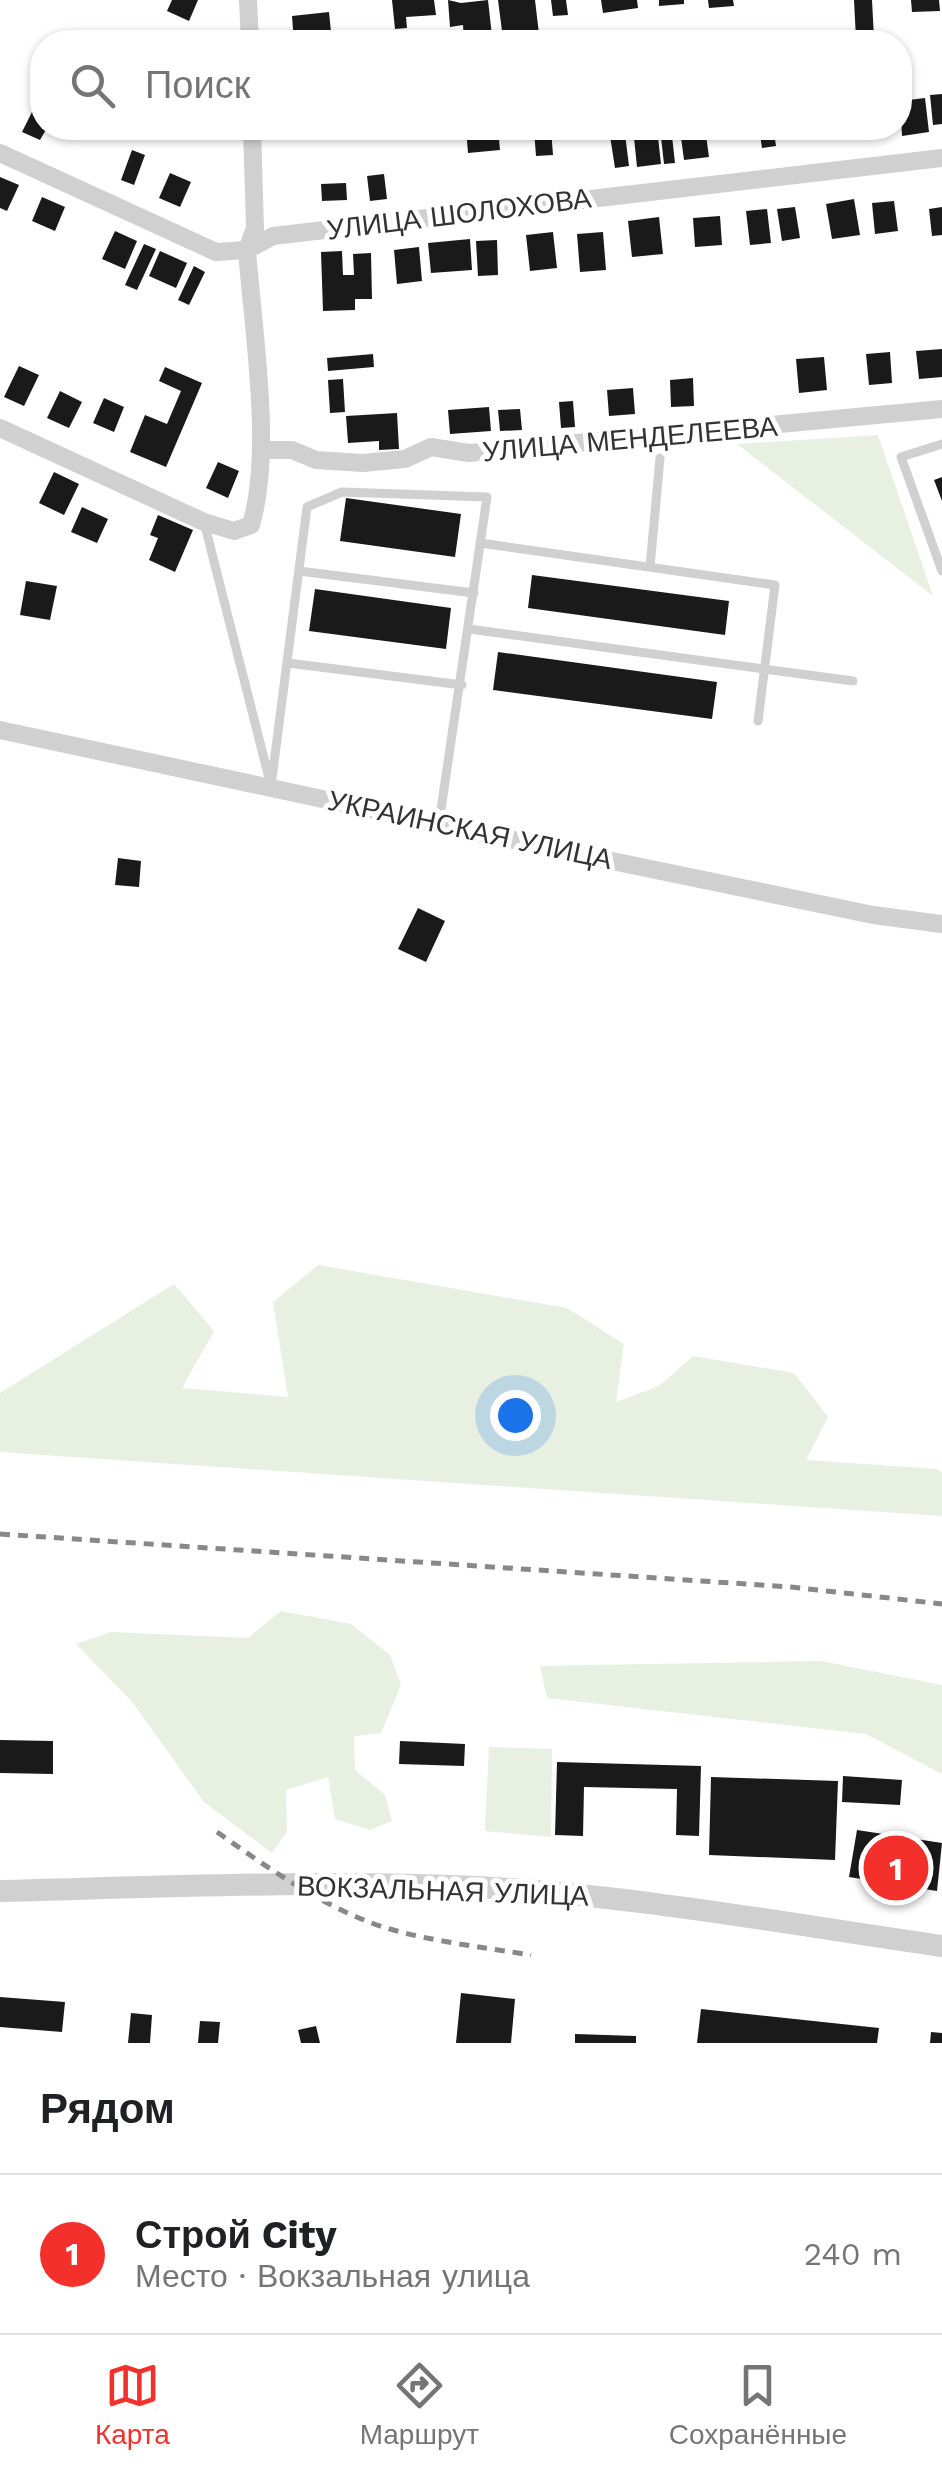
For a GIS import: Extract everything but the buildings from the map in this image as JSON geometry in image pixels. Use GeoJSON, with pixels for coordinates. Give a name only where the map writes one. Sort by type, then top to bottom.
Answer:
{"type":"FeatureCollection","features":[{"type":"Feature","properties":{"kind":"street"},"geometry":{"type":"LineString","coordinates":[[248,0],[249,30]]}},
{"type":"Feature","properties":{"kind":"street"},"geometry":{"type":"LineString","coordinates":[[0,428],[204,522],[234,531],[252,526],[259,498],[262,450],[247,250],[255,228],[252,140]]}},
{"type":"Feature","properties":{"kind":"street","name":"УЛИЦА ШОЛОХОВА"},"geometry":{"type":"LineString","coordinates":[[0,154],[216,252],[247,250],[273,236],[942,158]]}},
{"type":"Feature","properties":{"kind":"street","name":"УЛИЦА МЕНДЕЛЕЕВА"},"geometry":{"type":"LineString","coordinates":[[262,450],[292,450],[316,460],[364,464],[405,459],[431,448],[469,453],[942,409]]}},
{"type":"Feature","properties":{"kind":"street","name":"УКРАИНСКАЯ УЛИЦА"},"geometry":{"type":"LineString","coordinates":[[0,730],[873,915],[942,924]]}},
{"type":"Feature","properties":{"kind":"street","name":"ВОКЗАЛЬНАЯ УЛИЦА"},"geometry":{"type":"LineString","coordinates":[[0,1891],[293,1884],[477,1887],[608,1898],[942,1946]]}},
{"type":"Feature","properties":{"kind":"lane"},"geometry":{"type":"LineString","coordinates":[[942,444],[902,457],[942,571]]}},
{"type":"Feature","properties":{"kind":"lane"},"geometry":{"type":"LineString","coordinates":[[650,568],[660,458]]}},
{"type":"Feature","properties":{"kind":"lane"},"geometry":{"type":"LineString","coordinates":[[271,786],[307,507],[342,492],[487,497],[439,823]]}},
{"type":"Feature","properties":{"kind":"lane"},"geometry":{"type":"LineString","coordinates":[[204,522],[271,786]]}},
{"type":"Feature","properties":{"kind":"lane"},"geometry":{"type":"LineString","coordinates":[[480,544],[775,585],[758,721]]}},
{"type":"Feature","properties":{"kind":"lane"},"geometry":{"type":"LineString","coordinates":[[299,571],[474,593]]}},
{"type":"Feature","properties":{"kind":"lane"},"geometry":{"type":"LineString","coordinates":[[469,630],[853,681]]}},
{"type":"Feature","properties":{"kind":"lane"},"geometry":{"type":"LineString","coordinates":[[288,663],[462,686]]}},
{"type":"Feature","properties":{"kind":"green space"},"geometry":{"type":"Polygon","coordinates":[[[878,435],[933,596],[737,444],[878,435]]]}},
{"type":"Feature","properties":{"kind":"green space"},"geometry":{"type":"Polygon","coordinates":[[[318,1265],[567,1308],[624,1344],[616,1402],[659,1386],[693,1356],[794,1373],[828,1417],[806,1460],[936,1469],[942,1472],[942,1516],[0,1452],[0,1393],[174,1284],[214,1331],[182,1388],[288,1397],[273,1302],[318,1265]]]}},
{"type":"Feature","properties":{"kind":"green space"},"geometry":{"type":"Polygon","coordinates":[[[281,1611],[351,1624],[390,1655],[401,1685],[381,1733],[354,1736],[355,1770],[385,1795],[392,1821],[370,1830],[335,1819],[328,1777],[286,1790],[287,1831],[272,1853],[204,1802],[133,1703],[76,1644],[111,1632],[248,1638],[281,1611]]]}},
{"type":"Feature","properties":{"kind":"green space"},"geometry":{"type":"Polygon","coordinates":[[[821,1661],[942,1685],[942,1774],[866,1734],[547,1698],[540,1666],[821,1661]]]}},
{"type":"Feature","properties":{"kind":"green space"},"geometry":{"type":"Polygon","coordinates":[[[489,1747],[552,1749],[551,1837],[485,1831],[489,1747]]]}},
{"type":"Feature","properties":{"kind":"railway"},"geometry":{"type":"LineString","coordinates":[[0,1534],[791,1587],[942,1604]]}},
{"type":"Feature","properties":{"kind":"railway"},"geometry":{"type":"LineString","coordinates":[[217,1832],[306,1891],[364,1920],[424,1937],[531,1955]]}},
{"type":"Feature","properties":{"kind":"place","name":"Строй City"},"geometry":{"type":"Point","coordinates":[896,1868]}}]}
